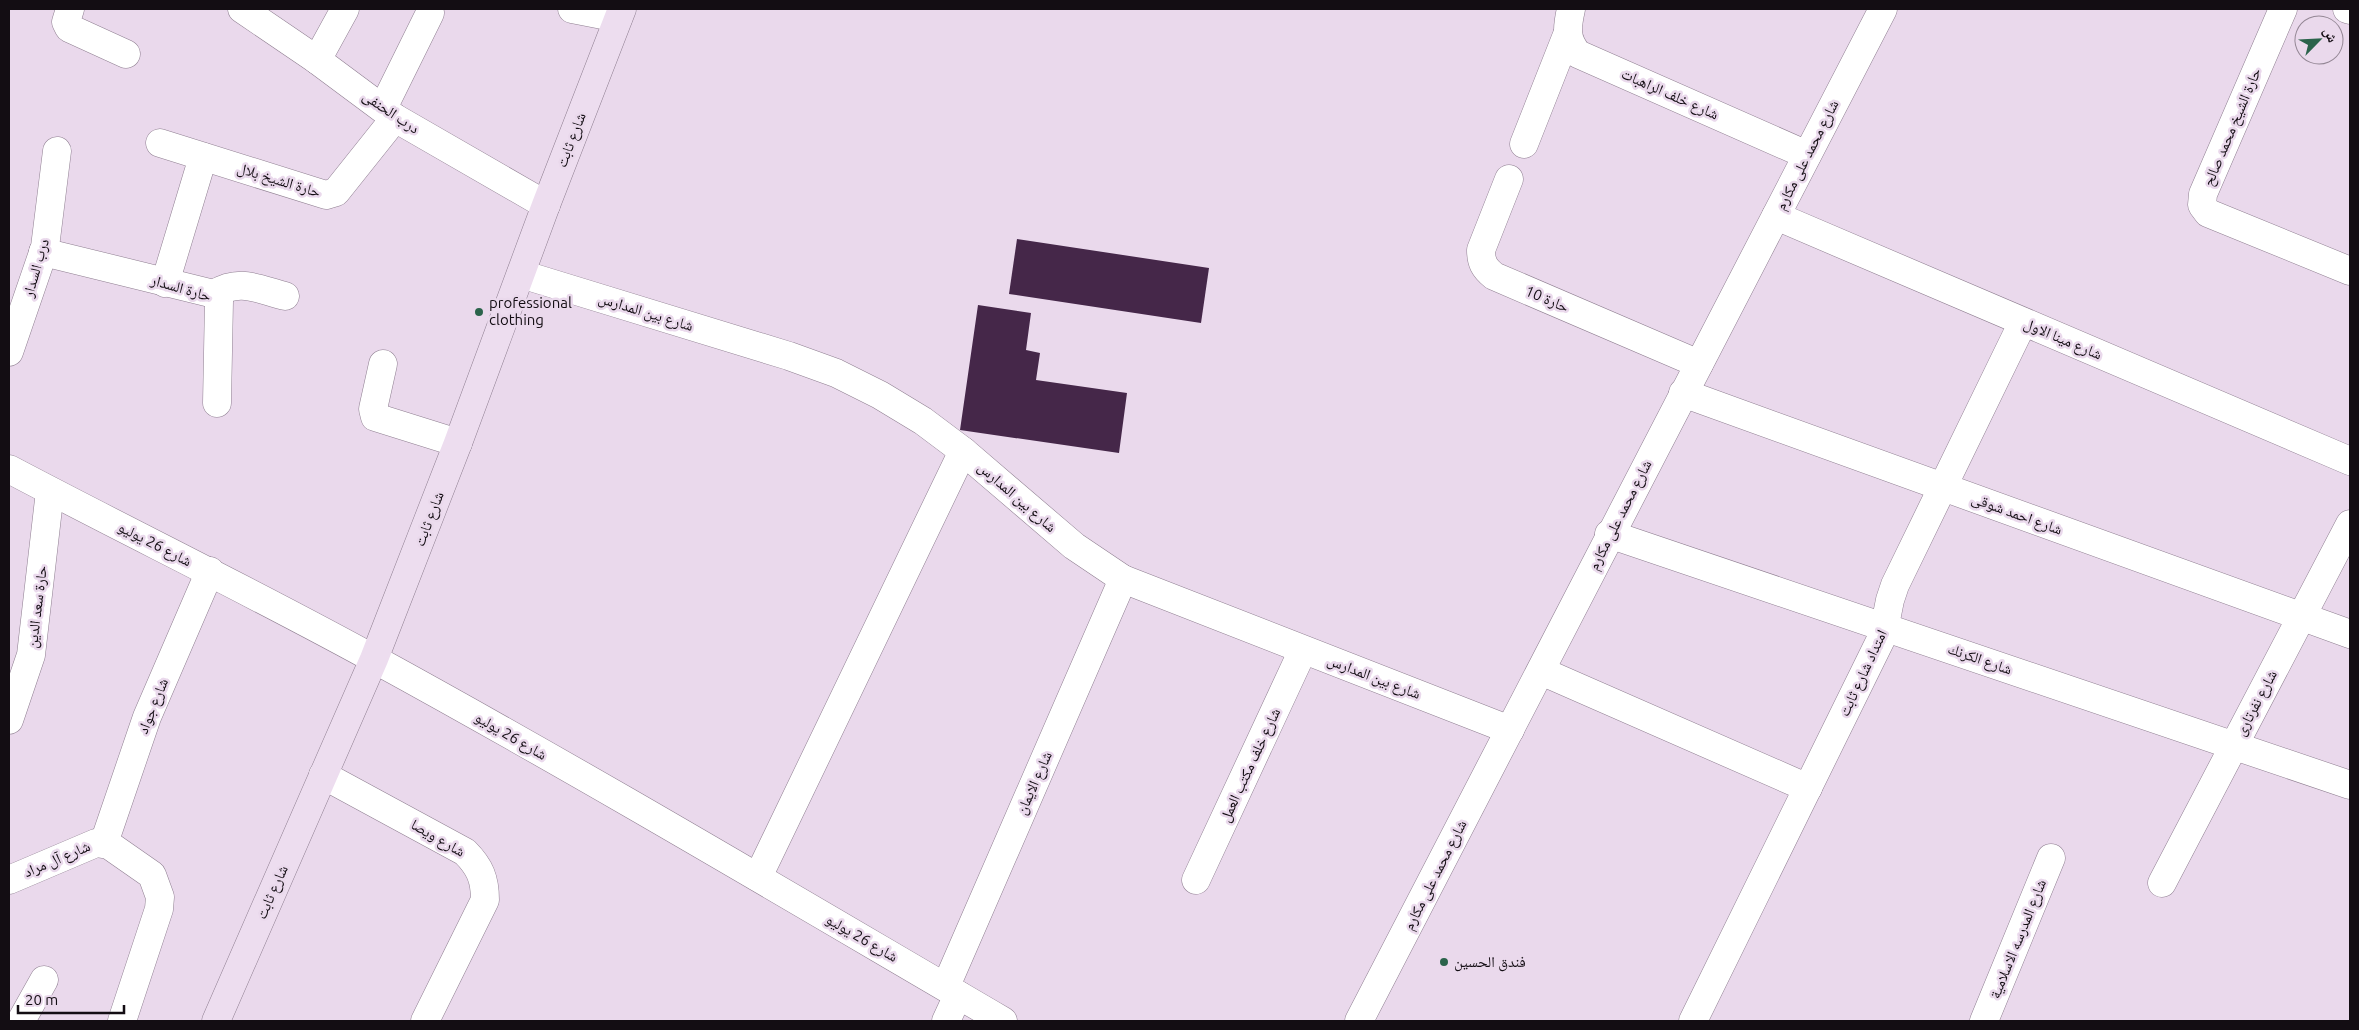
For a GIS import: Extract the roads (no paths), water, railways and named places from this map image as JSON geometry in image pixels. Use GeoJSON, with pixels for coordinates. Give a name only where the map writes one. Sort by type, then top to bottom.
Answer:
{"type":"FeatureCollection","features":[{"type":"Feature","properties":{"kind":"main road","name":"شارع ثابت"},"geometry":{"type":"LineString","coordinates":[[216,1021],[374,659],[458,443],[546,205],[620,13]]}},
{"type":"Feature","properties":{"kind":"street"},"geometry":{"type":"LineString","coordinates":[[70,9],[66,22],[69,28],[126,54]]}},
{"type":"Feature","properties":{"kind":"street","name":"درب الحنفى"},"geometry":{"type":"LineString","coordinates":[[242,9],[318,60],[389,113],[546,205]]}},
{"type":"Feature","properties":{"kind":"street"},"geometry":{"type":"LineString","coordinates":[[318,60],[345,9]]}},
{"type":"Feature","properties":{"kind":"street"},"geometry":{"type":"LineString","coordinates":[[572,9],[620,13]]}},
{"type":"Feature","properties":{"kind":"street","name":"شارع محمد على مكارم"},"geometry":{"type":"LineString","coordinates":[[1359,1021],[1883,9]]}},
{"type":"Feature","properties":{"kind":"street","name":"حارة الشيخ محمد صالح"},"geometry":{"type":"LineString","coordinates":[[2284,9],[2203,194],[2202,205],[2208,213],[2350,271]]}},
{"type":"Feature","properties":{"kind":"street"},"geometry":{"type":"LineString","coordinates":[[389,113],[430,13]]}},
{"type":"Feature","properties":{"kind":"street"},"geometry":{"type":"LineString","coordinates":[[1524,144],[1569,22]]}},
{"type":"Feature","properties":{"kind":"street","name":"شارع خلف الراهبات"},"geometry":{"type":"LineString","coordinates":[[1569,22],[1571,46],[1578,54],[1807,155]]}},
{"type":"Feature","properties":{"kind":"street","name":"حارة الشيخ بلال"},"geometry":{"type":"LineString","coordinates":[[160,143],[321,194],[332,194],[389,113]]}},
{"type":"Feature","properties":{"kind":"street","name":"درب السدار"},"geometry":{"type":"LineString","coordinates":[[9,352],[43,252],[57,151]]}},
{"type":"Feature","properties":{"kind":"street"},"geometry":{"type":"LineString","coordinates":[[166,282],[204,157]]}},
{"type":"Feature","properties":{"kind":"street","name":"حارة 10"},"geometry":{"type":"LineString","coordinates":[[1509,179],[1481,250],[1481,260],[1486,269],[1494,276],[1699,364]]}},
{"type":"Feature","properties":{"kind":"street","name":"شارع مينا الاول"},"geometry":{"type":"LineString","coordinates":[[1776,216],[2350,461]]}},
{"type":"Feature","properties":{"kind":"street","name":"حارة السدار"},"geometry":{"type":"LineString","coordinates":[[43,252],[214,294],[217,297],[219,306],[217,403]]}},
{"type":"Feature","properties":{"kind":"street","name":"شارع بين المدارس"},"geometry":{"type":"LineString","coordinates":[[521,274],[789,356],[836,373],[906,410],[963,451],[1074,546],[1123,579],[1510,730]]}},
{"type":"Feature","properties":{"kind":"street"},"geometry":{"type":"LineString","coordinates":[[214,294],[229,286],[238,284],[285,296]]}},
{"type":"Feature","properties":{"kind":"street","name":"امتداد شارع ثابت"},"geometry":{"type":"LineString","coordinates":[[1693,1021],[1886,628],[1890,600],[1896,585],[2023,322]]}},
{"type":"Feature","properties":{"kind":"street"},"geometry":{"type":"LineString","coordinates":[[383,364],[373,409],[375,417],[458,443]]}},
{"type":"Feature","properties":{"kind":"street","name":"شارع احمد شوقى"},"geometry":{"type":"LineString","coordinates":[[1683,393],[2350,634]]}},
{"type":"Feature","properties":{"kind":"street"},"geometry":{"type":"LineString","coordinates":[[758,877],[963,451]]}},
{"type":"Feature","properties":{"kind":"street","name":"شارع 26 يوليو"},"geometry":{"type":"LineString","coordinates":[[9,470],[210,571],[374,659],[758,877],[1003,1021]]}},
{"type":"Feature","properties":{"kind":"street","name":"حارة سعد الدين"},"geometry":{"type":"LineString","coordinates":[[9,720],[31,655],[50,491]]}},
{"type":"Feature","properties":{"kind":"street","name":"شارع نفرتارى"},"geometry":{"type":"LineString","coordinates":[[2162,883],[2350,524]]}},
{"type":"Feature","properties":{"kind":"street","name":"شارع الكرنك"},"geometry":{"type":"LineString","coordinates":[[1610,534],[2350,785]]}},
{"type":"Feature","properties":{"kind":"street","name":"شارع جواد"},"geometry":{"type":"LineString","coordinates":[[104,843],[147,717],[210,571]]}},
{"type":"Feature","properties":{"kind":"street","name":"شارع الايمان"},"geometry":{"type":"LineString","coordinates":[[946,1021],[952,991],[1123,579]]}},
{"type":"Feature","properties":{"kind":"street","name":"شارع خلف مكتب العمل"},"geometry":{"type":"LineString","coordinates":[[1196,880],[1303,650]]}},
{"type":"Feature","properties":{"kind":"street"},"geometry":{"type":"LineString","coordinates":[[1541,671],[1808,788]]}},
{"type":"Feature","properties":{"kind":"street","name":"شارع ويصا"},"geometry":{"type":"LineString","coordinates":[[324,775],[465,852],[478,865],[482,873],[485,882],[486,900],[425,1021]]}},
{"type":"Feature","properties":{"kind":"street","name":"شارع آل مراد"},"geometry":{"type":"LineString","coordinates":[[9,880],[87,846],[104,843],[152,875],[160,897],[159,909],[122,1021]]}},
{"type":"Feature","properties":{"kind":"street","name":"شارع المدرسه الاسلامية"},"geometry":{"type":"LineString","coordinates":[[1984,1021],[2051,858]]}},
{"type":"Feature","properties":{"kind":"street"},"geometry":{"type":"LineString","coordinates":[[21,1021],[44,980]]}},
{"type":"Feature","properties":{"kind":"place","name":"professional clothing"},"geometry":{"type":"Point","coordinates":[479,312]}},
{"type":"Feature","properties":{"kind":"place","name":"فندق الحسين"},"geometry":{"type":"Point","coordinates":[1444,962]}}]}
